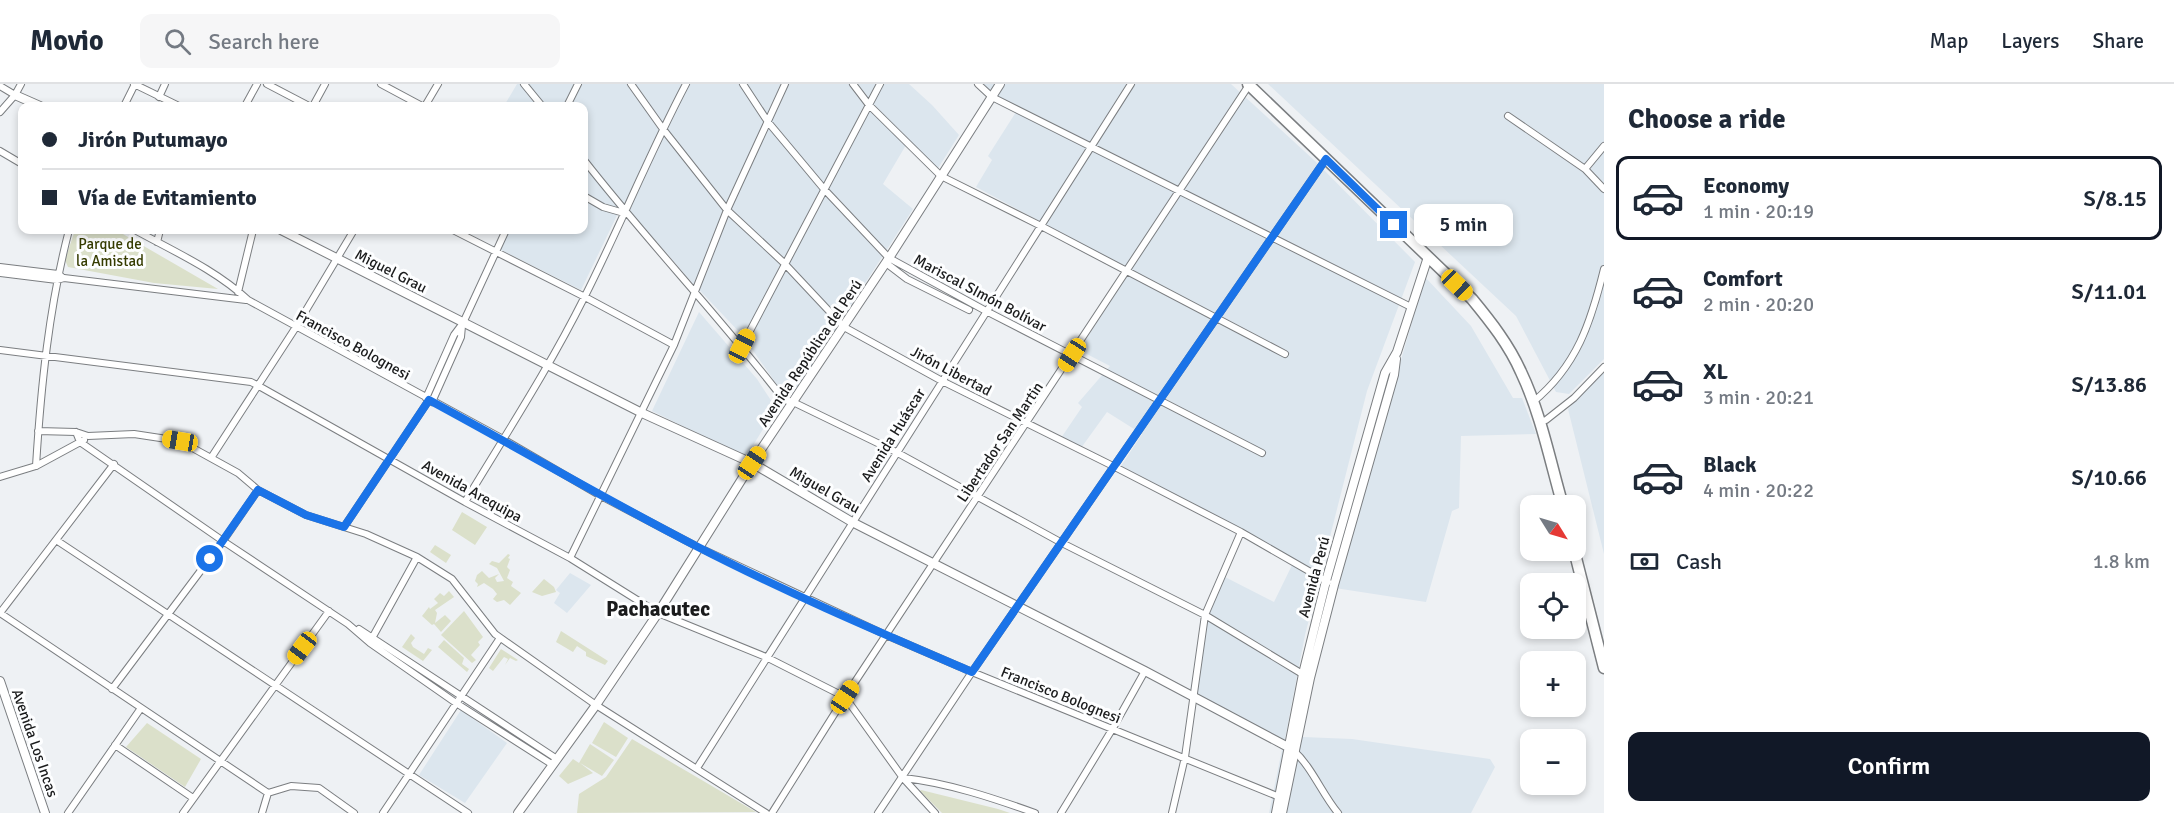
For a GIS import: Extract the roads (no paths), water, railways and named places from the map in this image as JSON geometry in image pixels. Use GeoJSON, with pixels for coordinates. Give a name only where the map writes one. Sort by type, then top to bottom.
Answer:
{"type":"FeatureCollection","features":[{"type":"Feature","properties":{"kind":"highway"},"geometry":{"type":"LineString","coordinates":[[1249,85],[1472,299],[1491,322],[1521,372],[1533,402],[1560,495]]}},
{"type":"Feature","properties":{"kind":"highway"},"geometry":{"type":"LineString","coordinates":[[1577,561],[1604,668]]}},
{"type":"Feature","properties":{"kind":"street"},"geometry":{"type":"LineString","coordinates":[[0,112],[15,95],[21,84]]}},
{"type":"Feature","properties":{"kind":"street"},"geometry":{"type":"LineString","coordinates":[[126,102],[135,84],[170,102]]}},
{"type":"Feature","properties":{"kind":"street"},"geometry":{"type":"LineString","coordinates":[[159,97],[165,84]]}},
{"type":"Feature","properties":{"kind":"street"},"geometry":{"type":"LineString","coordinates":[[247,102],[257,84]]}},
{"type":"Feature","properties":{"kind":"street"},"geometry":{"type":"LineString","coordinates":[[267,84],[303,102]]}},
{"type":"Feature","properties":{"kind":"street"},"geometry":{"type":"LineString","coordinates":[[314,102],[325,84]]}},
{"type":"Feature","properties":{"kind":"street"},"geometry":{"type":"LineString","coordinates":[[381,84],[415,102]]}},
{"type":"Feature","properties":{"kind":"street"},"geometry":{"type":"LineString","coordinates":[[426,102],[438,84]]}},
{"type":"Feature","properties":{"kind":"street"},"geometry":{"type":"LineString","coordinates":[[524,84],[539,102]]}},
{"type":"Feature","properties":{"kind":"street"},"geometry":{"type":"LineString","coordinates":[[569,102],[578,84]]}},
{"type":"Feature","properties":{"kind":"street","name":"Jirón Libertad"},"geometry":{"type":"LineString","coordinates":[[631,84],[663,129],[727,210],[784,263],[844,327],[942,381],[1241,532],[1330,583]]}},
{"type":"Feature","properties":{"kind":"street"},"geometry":{"type":"LineString","coordinates":[[465,502],[548,366],[585,297],[686,84]]}},
{"type":"Feature","properties":{"kind":"street","name":"Mariscal SImón Bolívar"},"geometry":{"type":"LineString","coordinates":[[743,84],[768,122],[887,260],[1262,453]]}},
{"type":"Feature","properties":{"kind":"street"},"geometry":{"type":"LineString","coordinates":[[570,558],[674,345],[727,210],[785,84]]}},
{"type":"Feature","properties":{"kind":"street"},"geometry":{"type":"LineString","coordinates":[[853,84],[869,105],[941,176],[1285,354]]}},
{"type":"Feature","properties":{"kind":"street"},"geometry":{"type":"LineString","coordinates":[[742,346],[880,84]]}},
{"type":"Feature","properties":{"kind":"street"},"geometry":{"type":"LineString","coordinates":[[978,84],[992,97],[1092,145],[1411,307]]}},
{"type":"Feature","properties":{"kind":"street","name":"Avenida República del Perú"},"geometry":{"type":"LineString","coordinates":[[518,813],[596,705],[658,613],[752,463],[844,327],[1000,84]]}},
{"type":"Feature","properties":{"kind":"street","name":"Avenida Huáscar"},"geometry":{"type":"LineString","coordinates":[[697,768],[1131,84]]}},
{"type":"Feature","properties":{"kind":"street","name":"Libertador San Martin"},"geometry":{"type":"LineString","coordinates":[[772,813],[845,697],[1128,272],[1249,85]]}},
{"type":"Feature","properties":{"kind":"street"},"geometry":{"type":"LineString","coordinates":[[1,87],[31,102]]}},
{"type":"Feature","properties":{"kind":"street"},"geometry":{"type":"LineString","coordinates":[[1508,116],[1585,169],[1604,189]]}},
{"type":"Feature","properties":{"kind":"street"},"geometry":{"type":"LineString","coordinates":[[1585,169],[1604,146]]}},
{"type":"Feature","properties":{"kind":"street"},"geometry":{"type":"LineString","coordinates":[[0,151],[18,162]]}},
{"type":"Feature","properties":{"kind":"street"},"geometry":{"type":"LineString","coordinates":[[878,813],[972,672],[1326,159]]}},
{"type":"Feature","properties":{"kind":"street"},"geometry":{"type":"LineString","coordinates":[[588,165],[625,213],[742,346],[784,400],[793,402],[896,452],[1062,543],[1205,615],[1307,676]]}},
{"type":"Feature","properties":{"kind":"street"},"geometry":{"type":"LineString","coordinates":[[588,198],[603,207],[625,213]]}},
{"type":"Feature","properties":{"kind":"street"},"geometry":{"type":"LineString","coordinates":[[36,466],[45,357],[68,234]]}},
{"type":"Feature","properties":{"kind":"street","name":"Francisco Bolognesi"},"geometry":{"type":"LineString","coordinates":[[142,234],[238,291],[248,300],[503,439],[601,496],[698,547],[886,635],[972,672],[1282,798]]}},
{"type":"Feature","properties":{"kind":"street"},"geometry":{"type":"LineString","coordinates":[[157,242],[159,234]]}},
{"type":"Feature","properties":{"kind":"street"},"geometry":{"type":"LineString","coordinates":[[236,299],[252,234]]}},
{"type":"Feature","properties":{"kind":"street","name":"Miguel Grau"},"geometry":{"type":"LineString","coordinates":[[289,234],[642,413],[752,463],[852,522],[934,562],[1292,749]]}},
{"type":"Feature","properties":{"kind":"street"},"geometry":{"type":"LineString","coordinates":[[211,458],[296,327],[352,234]]}},
{"type":"Feature","properties":{"kind":"street"},"geometry":{"type":"LineString","coordinates":[[461,234],[674,345]]}},
{"type":"Feature","properties":{"kind":"street"},"geometry":{"type":"LineString","coordinates":[[344,527],[429,400],[460,337],[463,322],[504,234]]}},
{"type":"Feature","properties":{"kind":"street","name":"Avenida Perú"},"geometry":{"type":"LineString","coordinates":[[1276,813],[1282,798],[1307,676],[1330,583],[1394,375],[1396,352],[1428,257]]}},
{"type":"Feature","properties":{"kind":"street"},"geometry":{"type":"LineString","coordinates":[[887,260],[907,279],[969,310]]}},
{"type":"Feature","properties":{"kind":"street"},"geometry":{"type":"LineString","coordinates":[[0,267],[60,277],[248,300]]}},
{"type":"Feature","properties":{"kind":"street"},"geometry":{"type":"LineString","coordinates":[[1533,402],[1557,380],[1587,331],[1604,269]]}},
{"type":"Feature","properties":{"kind":"street"},"geometry":{"type":"LineString","coordinates":[[0,273],[60,277]]}},
{"type":"Feature","properties":{"kind":"street","name":"Avenida Arequipa"},"geometry":{"type":"LineString","coordinates":[[0,350],[251,382],[570,558],[658,613],[766,657],[845,697]]}},
{"type":"Feature","properties":{"kind":"street"},"geometry":{"type":"LineString","coordinates":[[1540,422],[1574,399],[1604,367]]}},
{"type":"Feature","properties":{"kind":"street"},"geometry":{"type":"LineString","coordinates":[[38,431],[76,432],[88,436],[134,434],[180,441],[238,473],[258,490],[306,515],[366,534],[417,557],[452,579],[500,638],[596,705],[766,813]]}},
{"type":"Feature","properties":{"kind":"street"},"geometry":{"type":"LineString","coordinates":[[76,432],[80,441],[371,640],[456,704],[555,762]]}},
{"type":"Feature","properties":{"kind":"street"},"geometry":{"type":"LineString","coordinates":[[0,477],[36,466],[88,436]]}},
{"type":"Feature","properties":{"kind":"street"},"geometry":{"type":"LineString","coordinates":[[114,464],[0,613],[268,792],[291,786],[319,788],[354,813]]}},
{"type":"Feature","properties":{"kind":"street"},"geometry":{"type":"LineString","coordinates":[[112,689],[224,541],[258,490]]}},
{"type":"Feature","properties":{"kind":"street"},"geometry":{"type":"LineString","coordinates":[[1172,813],[1185,757],[1205,615],[1241,532]]}},
{"type":"Feature","properties":{"kind":"street"},"geometry":{"type":"LineString","coordinates":[[56,540],[468,813]]}},
{"type":"Feature","properties":{"kind":"street"},"geometry":{"type":"LineString","coordinates":[[371,640],[417,557]]}},
{"type":"Feature","properties":{"kind":"street"},"geometry":{"type":"LineString","coordinates":[[183,813],[329,611]]}},
{"type":"Feature","properties":{"kind":"street"},"geometry":{"type":"LineString","coordinates":[[383,813],[500,638]]}},
{"type":"Feature","properties":{"kind":"street"},"geometry":{"type":"LineString","coordinates":[[371,640],[462,695],[555,762]]}},
{"type":"Feature","properties":{"kind":"street"},"geometry":{"type":"LineString","coordinates":[[1061,813],[1145,671]]}},
{"type":"Feature","properties":{"kind":"street","name":"Avenida Los Incas"},"geometry":{"type":"LineString","coordinates":[[0,681],[45,813]]}},
{"type":"Feature","properties":{"kind":"street"},"geometry":{"type":"LineString","coordinates":[[845,697],[903,778],[935,813]]}},
{"type":"Feature","properties":{"kind":"street"},"geometry":{"type":"LineString","coordinates":[[68,813],[141,708]]}},
{"type":"Feature","properties":{"kind":"street"},"geometry":{"type":"LineString","coordinates":[[115,745],[193,798]]}},
{"type":"Feature","properties":{"kind":"street"},"geometry":{"type":"LineString","coordinates":[[1292,749],[1338,813]]}},
{"type":"Feature","properties":{"kind":"street"},"geometry":{"type":"LineString","coordinates":[[903,778],[1009,803],[1035,813]]}},
{"type":"Feature","properties":{"kind":"street"},"geometry":{"type":"LineString","coordinates":[[262,813],[268,792]]}},
{"type":"Feature","properties":{"kind":"street","name":"Avenida Perú"},"geometry":{"type":"LineString","coordinates":[[1282,798],[1282,813]]}},
{"type":"Feature","properties":{"kind":"district","name":"Pachacutec"},"geometry":{"type":"Point","coordinates":[658,609]}},
{"type":"Feature","properties":{"kind":"park label","name":"Parque de la Amistad"},"geometry":{"type":"Point","coordinates":[110,252]}}]}
